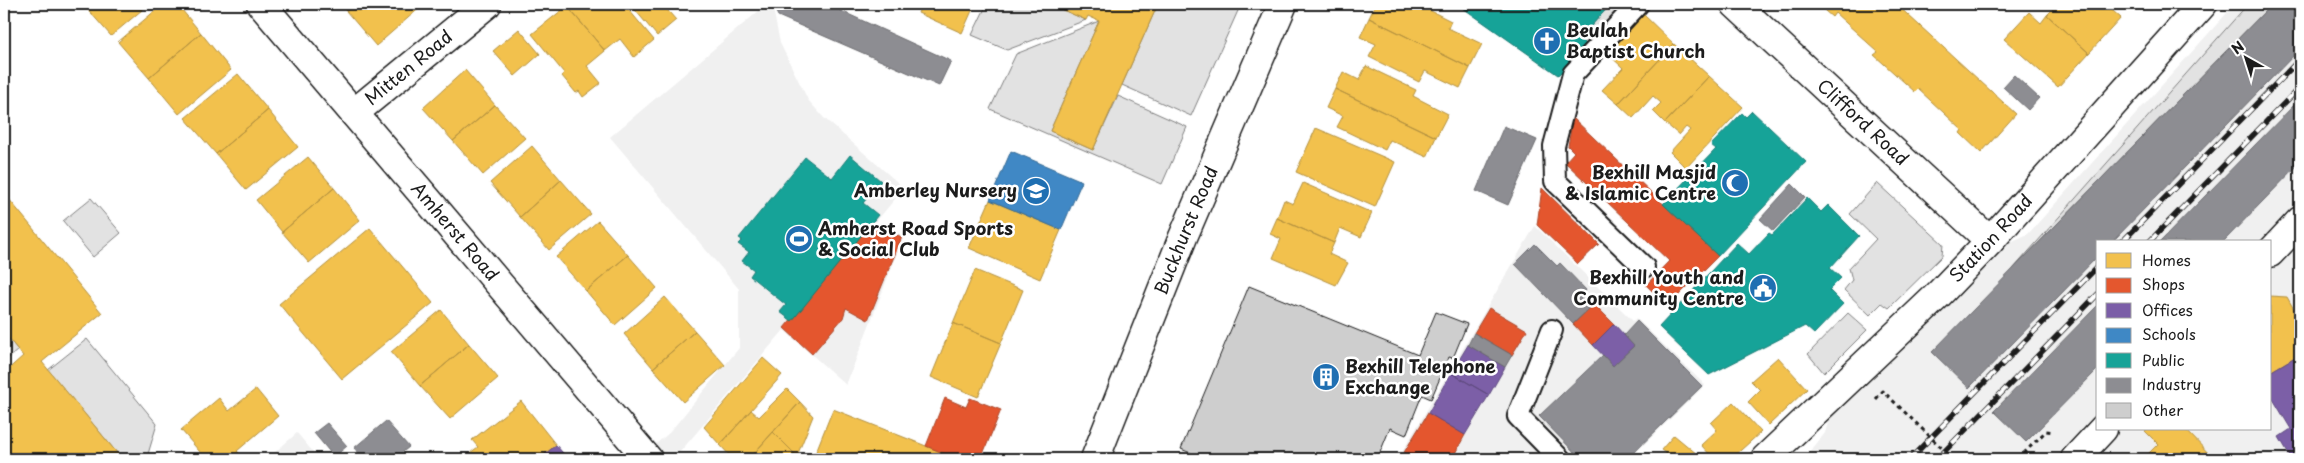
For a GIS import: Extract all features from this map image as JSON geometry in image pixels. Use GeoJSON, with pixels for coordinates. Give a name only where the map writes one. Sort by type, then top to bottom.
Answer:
{"type":"FeatureCollection","features":[{"type":"Feature","properties":{"kind":"street","name":"Amherst Road"},"geometry":{"type":"LineString","coordinates":[[261,4],[648,459]]}},
{"type":"Feature","properties":{"kind":"street","name":"Mitten Road"},"geometry":{"type":"LineString","coordinates":[[354,113],[487,4]]}},
{"type":"Feature","properties":{"kind":"street","name":"Buckhurst Road"},"geometry":{"type":"LineString","coordinates":[[1095,459],[1183,237],[1283,4]]}},
{"type":"Feature","properties":{"kind":"street","name":"Clifford Road"},"geometry":{"type":"LineString","coordinates":[[1735,4],[1990,241]]}},
{"type":"Feature","properties":{"kind":"street","name":"Station Road"},"geometry":{"type":"LineString","coordinates":[[1766,459],[1938,295],[1990,241],[2203,4]]}},
{"type":"Feature","properties":{"kind":"street"},"geometry":{"type":"LineString","coordinates":[[2272,251],[2298,229]]}},
{"type":"Feature","properties":{"kind":"street"},"geometry":{"type":"LineString","coordinates":[[2075,459],[2102,430]]}},
{"type":"Feature","properties":{"kind":"lane"},"geometry":{"type":"LineString","coordinates":[[1638,4],[1573,74],[1554,146],[1555,181],[1644,267]]}},
{"type":"Feature","properties":{"kind":"lane"},"geometry":{"type":"LineString","coordinates":[[1552,330],[1518,416],[1560,459]]}},
{"type":"Feature","properties":{"kind":"path"},"geometry":{"type":"LineString","coordinates":[[1876,399],[1883,392],[1953,459]]}},
{"type":"Feature","properties":{"kind":"path"},"geometry":{"type":"LineString","coordinates":[[2018,459],[2046,431]]}},
{"type":"Feature","properties":{"kind":"shaded area"},"geometry":{"type":"Polygon","coordinates":[[[767,4],[772,4],[780,43],[808,100],[824,118],[904,188],[875,223],[904,236],[846,385],[784,330],[674,459],[638,459],[669,433],[739,348],[739,289],[610,137],[767,4]]]}},
{"type":"Feature","properties":{"kind":"shaded area"},"geometry":{"type":"Polygon","coordinates":[[[987,4],[1049,4],[1086,20],[1007,50],[972,35],[987,4]]]}},
{"type":"Feature","properties":{"kind":"shaded area"},"geometry":{"type":"Polygon","coordinates":[[[1158,4],[1241,4],[1191,116],[1122,85],[1158,4]]]}},
{"type":"Feature","properties":{"kind":"shaded area"},"geometry":{"type":"Polygon","coordinates":[[[1611,4],[1624,4],[1587,45],[1580,38],[1611,4]]]}},
{"type":"Feature","properties":{"kind":"shaded area"},"geometry":{"type":"Polygon","coordinates":[[[2235,4],[2300,4],[2300,459],[1804,459],[1825,433],[1831,412],[1997,248],[2028,234],[2235,4]]]}},
{"type":"Feature","properties":{"kind":"shaded area"},"geometry":{"type":"Polygon","coordinates":[[[2248,4],[2272,4],[2013,269],[2248,4]]]}},
{"type":"Feature","properties":{"kind":"shaded area"},"geometry":{"type":"Polygon","coordinates":[[[1099,21],[1050,131],[1093,150],[1118,96],[1187,127],[1162,184],[990,109],[1016,54],[1099,21]]]}},
{"type":"Feature","properties":{"kind":"shaded area"},"geometry":{"type":"Polygon","coordinates":[[[1877,183],[1943,244],[1942,256],[1889,308],[1882,303],[1870,315],[1844,290],[1852,280],[1849,268],[1876,239],[1850,214],[1877,183]]]}},
{"type":"Feature","properties":{"kind":"shaded area"},"geometry":{"type":"Polygon","coordinates":[[[91,198],[121,233],[93,257],[63,221],[91,198]]]}},
{"type":"Feature","properties":{"kind":"shaded area"},"geometry":{"type":"Polygon","coordinates":[[[1535,226],[1633,321],[1636,318],[1705,385],[1629,459],[1398,459],[1535,226]]]}},
{"type":"Feature","properties":{"kind":"shaded area"},"geometry":{"type":"Polygon","coordinates":[[[1848,313],[1867,330],[1824,373],[1808,354],[1848,313]]]}},
{"type":"Feature","properties":{"kind":"shaded area"},"geometry":{"type":"Polygon","coordinates":[[[4,333],[18,350],[4,362],[4,333]]]}},
{"type":"Feature","properties":{"kind":"shaded area"},"geometry":{"type":"Polygon","coordinates":[[[87,339],[157,424],[148,454],[142,459],[122,459],[48,370],[87,339]]]}},
{"type":"Feature","properties":{"kind":"shaded area"},"geometry":{"type":"Polygon","coordinates":[[[297,433],[319,459],[267,459],[297,433]]]}},
{"type":"Feature","properties":{"kind":"building: Homes"},"geometry":{"type":"Polygon","coordinates":[[[83,4],[149,4],[111,36],[83,4]]]}},
{"type":"Feature","properties":{"kind":"building: Homes"},"geometry":{"type":"Polygon","coordinates":[[[163,4],[177,4],[201,33],[149,78],[118,42],[163,4]]]}},
{"type":"Feature","properties":{"kind":"building: Homes"},"geometry":{"type":"Polygon","coordinates":[[[340,4],[355,4],[346,11],[340,4]]]}},
{"type":"Feature","properties":{"kind":"building: Homes"},"geometry":{"type":"Polygon","coordinates":[[[355,4],[424,4],[376,46],[346,11],[355,4]]]}},
{"type":"Feature","properties":{"kind":"building: Homes"},"geometry":{"type":"Polygon","coordinates":[[[569,4],[624,4],[654,40],[634,57],[620,39],[605,51],[567,6],[569,4]]]}},
{"type":"Feature","properties":{"kind":"building: Homes"},"geometry":{"type":"Polygon","coordinates":[[[630,4],[662,4],[676,20],[657,36],[630,4]]]}},
{"type":"Feature","properties":{"kind":"building: Homes"},"geometry":{"type":"Polygon","coordinates":[[[922,4],[975,4],[962,33],[918,13],[922,4]]]}},
{"type":"Feature","properties":{"kind":"building: Homes"},"geometry":{"type":"Polygon","coordinates":[[[1049,4],[1158,4],[1093,150],[1050,131],[1099,21],[1088,16],[1086,20],[1049,4]]]}},
{"type":"Feature","properties":{"kind":"building: Homes"},"geometry":{"type":"Polygon","coordinates":[[[1376,4],[1383,4],[1394,9],[1396,4],[1417,4],[1451,21],[1448,28],[1482,44],[1470,68],[1369,18],[1376,4]]]}},
{"type":"Feature","properties":{"kind":"building: Homes"},"geometry":{"type":"Polygon","coordinates":[[[1817,4],[1896,4],[2016,114],[1981,153],[1960,133],[1962,130],[1918,89],[1915,92],[1874,55],[1878,52],[1835,13],[1832,17],[1817,4]]]}},
{"type":"Feature","properties":{"kind":"building: Homes"},"geometry":{"type":"Polygon","coordinates":[[[2050,4],[2105,4],[2121,18],[2089,53],[2047,15],[2054,8],[2050,4]]]}},
{"type":"Feature","properties":{"kind":"building: Homes"},"geometry":{"type":"Polygon","coordinates":[[[567,6],[605,51],[587,66],[601,83],[583,97],[579,91],[576,93],[562,76],[564,73],[532,34],[567,6]]]}},
{"type":"Feature","properties":{"kind":"building: Homes"},"geometry":{"type":"Polygon","coordinates":[[[2029,12],[2041,23],[2047,15],[2089,53],[2058,87],[2004,39],[2029,12]]]}},
{"type":"Feature","properties":{"kind":"building: Homes"},"geometry":{"type":"Polygon","coordinates":[[[1642,13],[1674,44],[1618,104],[1602,90],[1623,68],[1606,52],[1642,13]]]}},
{"type":"Feature","properties":{"kind":"building: Homes"},"geometry":{"type":"Polygon","coordinates":[[[1369,18],[1470,68],[1460,88],[1425,71],[1419,82],[1369,57],[1376,44],[1360,37],[1369,18]]]}},
{"type":"Feature","properties":{"kind":"building: Homes"},"geometry":{"type":"Polygon","coordinates":[[[519,29],[540,54],[515,76],[493,51],[519,29]]]}},
{"type":"Feature","properties":{"kind":"building: Homes"},"geometry":{"type":"Polygon","coordinates":[[[201,33],[231,70],[179,114],[149,78],[201,33]]]}},
{"type":"Feature","properties":{"kind":"building: Homes"},"geometry":{"type":"Polygon","coordinates":[[[1674,44],[1709,76],[1665,123],[1653,111],[1661,103],[1653,96],[1633,118],[1618,104],[1674,44]]]}},
{"type":"Feature","properties":{"kind":"building: Homes"},"geometry":{"type":"Polygon","coordinates":[[[1366,66],[1416,90],[1413,96],[1448,114],[1436,137],[1335,89],[1343,72],[1359,80],[1366,66]]]}},
{"type":"Feature","properties":{"kind":"building: Homes"},"geometry":{"type":"Polygon","coordinates":[[[465,70],[495,105],[453,141],[423,108],[465,70]]]}},
{"type":"Feature","properties":{"kind":"building: Homes"},"geometry":{"type":"Polygon","coordinates":[[[238,74],[268,110],[216,154],[185,118],[238,74]]]}},
{"type":"Feature","properties":{"kind":"building: Homes"},"geometry":{"type":"Polygon","coordinates":[[[1709,76],[1743,107],[1686,168],[1670,152],[1690,130],[1686,127],[1679,135],[1665,123],[1709,76]]]}},
{"type":"Feature","properties":{"kind":"building: Homes"},"geometry":{"type":"Polygon","coordinates":[[[1335,89],[1436,137],[1427,157],[1390,140],[1385,150],[1337,127],[1343,116],[1326,108],[1335,89]]]}},
{"type":"Feature","properties":{"kind":"building: Homes"},"geometry":{"type":"Polygon","coordinates":[[[495,105],[525,138],[483,175],[453,141],[495,105]]]}},
{"type":"Feature","properties":{"kind":"building: Homes"},"geometry":{"type":"Polygon","coordinates":[[[268,110],[298,147],[246,190],[216,154],[268,110]]]}},
{"type":"Feature","properties":{"kind":"building: Homes"},"geometry":{"type":"Polygon","coordinates":[[[1316,128],[1395,162],[1375,207],[1296,172],[1316,128]]]}},
{"type":"Feature","properties":{"kind":"building: Homes"},"geometry":{"type":"Polygon","coordinates":[[[532,146],[561,180],[520,217],[490,183],[532,146]]]}},
{"type":"Feature","properties":{"kind":"building: Homes"},"geometry":{"type":"Polygon","coordinates":[[[308,157],[334,188],[282,232],[256,200],[308,157]]]}},
{"type":"Feature","properties":{"kind":"building: Homes"},"geometry":{"type":"Polygon","coordinates":[[[561,180],[591,214],[549,250],[520,217],[561,180]]]}},
{"type":"Feature","properties":{"kind":"building: Homes"},"geometry":{"type":"Polygon","coordinates":[[[1303,183],[1372,213],[1361,237],[1340,228],[1334,243],[1277,218],[1284,200],[1293,204],[1303,183]]]}},
{"type":"Feature","properties":{"kind":"building: Homes"},"geometry":{"type":"Polygon","coordinates":[[[334,188],[360,220],[309,263],[282,232],[334,188]]]}},
{"type":"Feature","properties":{"kind":"building: Homes"},"geometry":{"type":"Polygon","coordinates":[[[4,193],[102,313],[42,362],[122,459],[4,459],[4,373],[23,356],[4,333],[4,193]]]}},
{"type":"Feature","properties":{"kind":"building: Homes"},"geometry":{"type":"Polygon","coordinates":[[[990,200],[1061,230],[1040,279],[969,248],[990,200]]]}},
{"type":"Feature","properties":{"kind":"building: Homes"},"geometry":{"type":"Polygon","coordinates":[[[1277,218],[1334,243],[1329,254],[1348,263],[1336,285],[1273,258],[1281,239],[1270,234],[1277,218]]]}},
{"type":"Feature","properties":{"kind":"building: Homes"},"geometry":{"type":"Polygon","coordinates":[[[598,221],[628,255],[586,291],[556,257],[598,221]]]}},
{"type":"Feature","properties":{"kind":"building: Homes"},"geometry":{"type":"Polygon","coordinates":[[[370,228],[433,303],[342,379],[279,304],[370,228]]]}},
{"type":"Feature","properties":{"kind":"building: Homes"},"geometry":{"type":"Polygon","coordinates":[[[628,255],[657,288],[615,325],[586,291],[628,255]]]}},
{"type":"Feature","properties":{"kind":"building: Homes"},"geometry":{"type":"Polygon","coordinates":[[[975,270],[1023,290],[1001,343],[953,323],[975,270]]]}},
{"type":"Feature","properties":{"kind":"building: Homes"},"geometry":{"type":"Polygon","coordinates":[[[2272,296],[2287,297],[2300,320],[2300,354],[2272,371],[2272,296]]]}},
{"type":"Feature","properties":{"kind":"building: Homes"},"geometry":{"type":"Polygon","coordinates":[[[665,297],[695,331],[653,368],[624,334],[665,297]]]}},
{"type":"Feature","properties":{"kind":"building: Homes"},"geometry":{"type":"Polygon","coordinates":[[[441,310],[469,344],[420,386],[391,352],[441,310]]]}},
{"type":"Feature","properties":{"kind":"building: Homes"},"geometry":{"type":"Polygon","coordinates":[[[953,323],[1001,343],[978,397],[931,377],[953,323]]]}},
{"type":"Feature","properties":{"kind":"building: Homes"},"geometry":{"type":"Polygon","coordinates":[[[695,331],[725,365],[683,402],[653,368],[695,331]]]}},
{"type":"Feature","properties":{"kind":"building: Homes"},"geometry":{"type":"Polygon","coordinates":[[[469,344],[498,378],[450,419],[420,386],[469,344]]]}},
{"type":"Feature","properties":{"kind":"building: Homes"},"geometry":{"type":"Polygon","coordinates":[[[1778,357],[1807,389],[1769,425],[1748,402],[1760,390],[1751,381],[1778,357]]]}},
{"type":"Feature","properties":{"kind":"building: Homes"},"geometry":{"type":"Polygon","coordinates":[[[763,358],[782,375],[720,445],[704,427],[763,358]]]}},
{"type":"Feature","properties":{"kind":"building: Homes"},"geometry":{"type":"Polygon","coordinates":[[[256,389],[278,416],[237,451],[244,459],[206,459],[181,430],[219,398],[229,411],[256,389]]]}},
{"type":"Feature","properties":{"kind":"building: Homes"},"geometry":{"type":"Polygon","coordinates":[[[787,389],[800,402],[749,459],[733,459],[720,445],[751,410],[759,417],[787,389]]]}},
{"type":"Feature","properties":{"kind":"building: Homes"},"geometry":{"type":"Polygon","coordinates":[[[521,401],[556,445],[539,459],[462,459],[478,447],[472,440],[521,401]]]}},
{"type":"Feature","properties":{"kind":"building: Homes"},"geometry":{"type":"Polygon","coordinates":[[[800,402],[813,416],[797,456],[773,432],[800,402]]]}},
{"type":"Feature","properties":{"kind":"building: Homes"},"geometry":{"type":"Polygon","coordinates":[[[1733,402],[1761,432],[1731,459],[1714,459],[1701,445],[1717,430],[1711,423],[1733,402]]]}},
{"type":"Feature","properties":{"kind":"building: Homes"},"geometry":{"type":"Polygon","coordinates":[[[833,409],[926,446],[958,459],[813,459],[833,409]]]}},
{"type":"Feature","properties":{"kind":"building: Homes"},"geometry":{"type":"Polygon","coordinates":[[[2186,430],[2214,459],[2143,459],[2158,444],[2145,431],[2186,430]]]}},
{"type":"Feature","properties":{"kind":"building: Homes"},"geometry":{"type":"Polygon","coordinates":[[[773,432],[797,456],[795,459],[749,459],[773,432]]]}},
{"type":"Feature","properties":{"kind":"building: Homes"},"geometry":{"type":"Polygon","coordinates":[[[1674,435],[1703,459],[1662,459],[1667,454],[1661,450],[1674,435]]]}},
{"type":"Feature","properties":{"kind":"building: Shops"},"geometry":{"type":"Polygon","coordinates":[[[1573,118],[1718,256],[1668,306],[1646,285],[1669,261],[1565,162],[1574,152],[1568,146],[1573,118]]]}},
{"type":"Feature","properties":{"kind":"building: Shops"},"geometry":{"type":"Polygon","coordinates":[[[1542,188],[1599,244],[1578,264],[1537,225],[1542,188]]]}},
{"type":"Feature","properties":{"kind":"building: Shops"},"geometry":{"type":"Polygon","coordinates":[[[870,224],[902,237],[868,320],[846,308],[843,318],[812,354],[784,328],[870,224]]]}},
{"type":"Feature","properties":{"kind":"building: Shops"},"geometry":{"type":"Polygon","coordinates":[[[1594,304],[1614,324],[1593,345],[1573,324],[1594,304]]]}},
{"type":"Feature","properties":{"kind":"building: Shops"},"geometry":{"type":"Polygon","coordinates":[[[1489,308],[1527,330],[1512,355],[1474,333],[1489,308]]]}},
{"type":"Feature","properties":{"kind":"building: Shops"},"geometry":{"type":"Polygon","coordinates":[[[945,398],[966,407],[970,398],[1001,410],[981,459],[958,459],[926,446],[945,398]]]}},
{"type":"Feature","properties":{"kind":"building: Shops"},"geometry":{"type":"Polygon","coordinates":[[[1428,413],[1465,435],[1453,457],[1456,459],[1400,459],[1428,413]]]}},
{"type":"Feature","properties":{"kind":"building: Offices"},"geometry":{"type":"Polygon","coordinates":[[[1614,324],[1634,346],[1613,366],[1593,345],[1614,324]]]}},
{"type":"Feature","properties":{"kind":"building: Offices"},"geometry":{"type":"Polygon","coordinates":[[[1468,345],[1505,367],[1489,395],[1451,373],[1468,345]]]}},
{"type":"Feature","properties":{"kind":"building: Offices"},"geometry":{"type":"Polygon","coordinates":[[[2300,354],[2300,459],[2292,459],[2279,437],[2291,429],[2272,397],[2272,371],[2300,354]]]}},
{"type":"Feature","properties":{"kind":"building: Offices"},"geometry":{"type":"Polygon","coordinates":[[[1451,373],[1489,395],[1465,435],[1428,413],[1451,373]]]}},
{"type":"Feature","properties":{"kind":"building: Offices"},"geometry":{"type":"Polygon","coordinates":[[[556,445],[568,459],[539,459],[556,445]]]}},
{"type":"Feature","properties":{"kind":"building: Schools","name":"Amberley Nursery"},"geometry":{"type":"Polygon","coordinates":[[[1011,151],[1082,181],[1061,230],[990,200],[1011,151]]]}},
{"type":"Feature","properties":{"kind":"building: Public","name":"Beulah Baptist Church"},"geometry":{"type":"Polygon","coordinates":[[[1467,4],[1611,4],[1580,38],[1587,45],[1558,75],[1463,8],[1467,4]]]}},
{"type":"Feature","properties":{"kind":"building: Public","name":"Bexhill Masjid & Islamic Centre"},"geometry":{"type":"Polygon","coordinates":[[[1752,111],[1806,162],[1718,256],[1663,204],[1716,149],[1711,145],[1742,113],[1746,117],[1752,111]]]}},
{"type":"Feature","properties":{"kind":"building: Public","name":"Amherst Road Sports & Social Club"},"geometry":{"type":"Polygon","coordinates":[[[850,155],[881,181],[863,203],[878,215],[792,321],[780,312],[786,305],[750,276],[754,270],[742,261],[749,252],[738,244],[742,240],[739,238],[805,157],[832,178],[850,155]]]}},
{"type":"Feature","properties":{"kind":"building: Public","name":"Bexhill Youth and Community Centre"},"geometry":{"type":"Polygon","coordinates":[[[1807,198],[1821,212],[1828,205],[1859,236],[1830,268],[1841,278],[1829,290],[1843,304],[1814,334],[1805,326],[1709,375],[1659,327],[1737,243],[1749,254],[1769,233],[1772,235],[1807,198]]]}},
{"type":"Feature","properties":{"kind":"building: Industry"},"geometry":{"type":"Polygon","coordinates":[[[772,4],[826,4],[951,61],[939,86],[778,16],[772,4]]]}},
{"type":"Feature","properties":{"kind":"building: Industry"},"geometry":{"type":"Polygon","coordinates":[[[2272,4],[2300,4],[2300,49],[2114,240],[2096,240],[2096,258],[1969,388],[1932,352],[2272,4]]]}},
{"type":"Feature","properties":{"kind":"building: Industry"},"geometry":{"type":"Polygon","coordinates":[[[2014,75],[2039,98],[2028,110],[2003,87],[2014,75]]]}},
{"type":"Feature","properties":{"kind":"building: Industry"},"geometry":{"type":"Polygon","coordinates":[[[2300,99],[2300,163],[2225,240],[2162,240],[2300,99]]]}},
{"type":"Feature","properties":{"kind":"building: Industry"},"geometry":{"type":"Polygon","coordinates":[[[1504,126],[1537,140],[1508,205],[1476,191],[1504,126]]]}},
{"type":"Feature","properties":{"kind":"building: Industry"},"geometry":{"type":"Polygon","coordinates":[[[1792,184],[1805,197],[1773,231],[1760,219],[1792,184]]]}},
{"type":"Feature","properties":{"kind":"building: Industry"},"geometry":{"type":"Polygon","coordinates":[[[1535,244],[1557,266],[1560,263],[1586,290],[1584,293],[1594,304],[1573,324],[1515,264],[1535,244]]]}},
{"type":"Feature","properties":{"kind":"building: Industry"},"geometry":{"type":"Polygon","coordinates":[[[2096,307],[2096,371],[2026,442],[1994,411],[2096,307]]]}},
{"type":"Feature","properties":{"kind":"building: Industry"},"geometry":{"type":"Polygon","coordinates":[[[1637,321],[1702,386],[1627,459],[1581,459],[1539,416],[1603,355],[1613,366],[1634,346],[1624,335],[1637,321]]]}},
{"type":"Feature","properties":{"kind":"building: Industry"},"geometry":{"type":"Polygon","coordinates":[[[1474,333],[1512,355],[1505,367],[1468,345],[1474,333]]]}},
{"type":"Feature","properties":{"kind":"building: Industry"},"geometry":{"type":"Polygon","coordinates":[[[386,421],[409,447],[394,459],[364,459],[354,448],[386,421]]]}},
{"type":"Feature","properties":{"kind":"building: Industry"},"geometry":{"type":"Polygon","coordinates":[[[327,423],[347,446],[334,457],[314,433],[327,423]]]}},
{"type":"Feature","properties":{"kind":"building: Other","name":"Bexhill Telephone Exchange"},"geometry":{"type":"Polygon","coordinates":[[[1249,286],[1418,355],[1436,312],[1467,324],[1453,358],[1449,357],[1431,399],[1422,395],[1406,435],[1390,428],[1379,455],[1388,459],[1205,459],[1181,449],[1249,286]]]}},
{"type":"Feature","properties":{"kind":"railway"},"geometry":{"type":"LineString","coordinates":[[2124,240],[2300,59]]}},
{"type":"Feature","properties":{"kind":"railway"},"geometry":{"type":"LineString","coordinates":[[2151,240],[2300,87]]}},
{"type":"Feature","properties":{"kind":"railway"},"geometry":{"type":"LineString","coordinates":[[1910,459],[2096,268]]}},
{"type":"Feature","properties":{"kind":"railway"},"geometry":{"type":"LineString","coordinates":[[1937,459],[2096,296]]}},
{"type":"Feature","properties":{"kind":"place","name":"Beulah Baptist Church"},"geometry":{"type":"Point","coordinates":[1547,41]}},
{"type":"Feature","properties":{"kind":"place","name":"Bexhill Masjid & Islamic Centre"},"geometry":{"type":"Point","coordinates":[1735,183]}},
{"type":"Feature","properties":{"kind":"place","name":"Amberley Nursery"},"geometry":{"type":"Point","coordinates":[1036,191]}},
{"type":"Feature","properties":{"kind":"place","name":"Amherst Road Sports & Social Club"},"geometry":{"type":"Point","coordinates":[799,239]}},
{"type":"Feature","properties":{"kind":"place","name":"Bexhill Youth and Community Centre"},"geometry":{"type":"Point","coordinates":[1763,288]}},
{"type":"Feature","properties":{"kind":"place","name":"Bexhill Telephone Exchange"},"geometry":{"type":"Point","coordinates":[1326,377]}}]}
